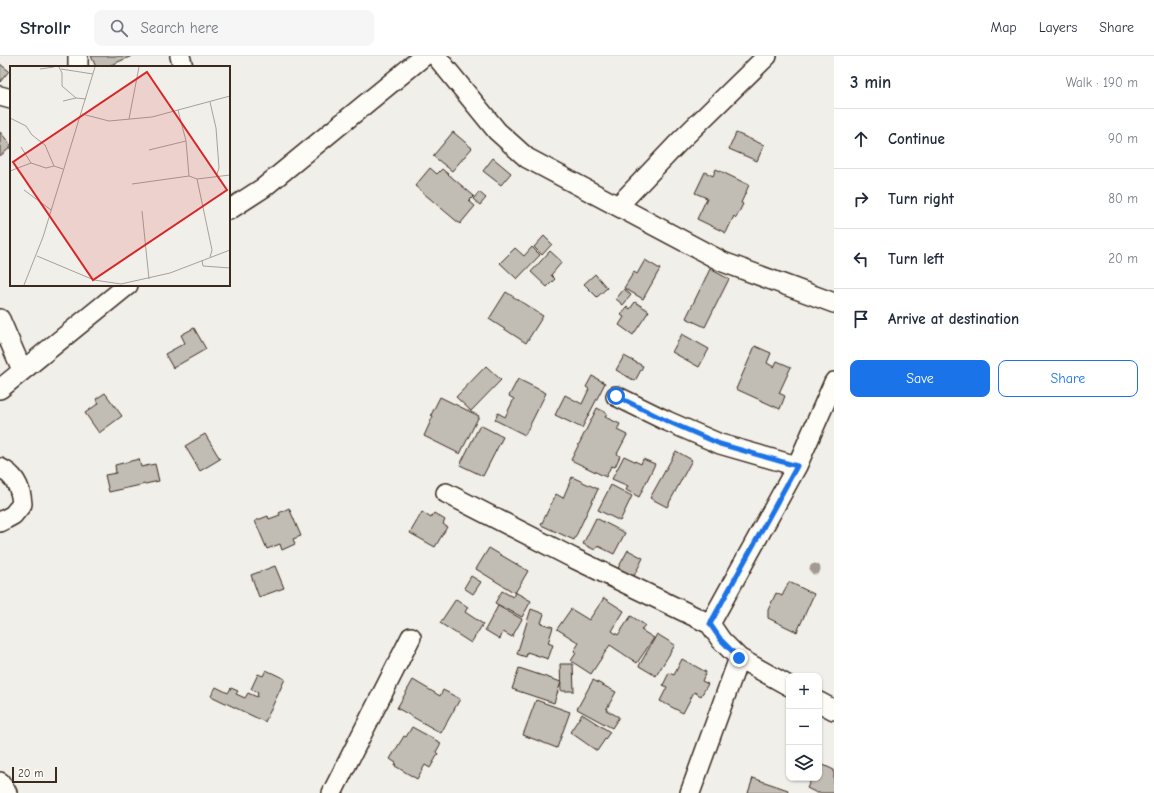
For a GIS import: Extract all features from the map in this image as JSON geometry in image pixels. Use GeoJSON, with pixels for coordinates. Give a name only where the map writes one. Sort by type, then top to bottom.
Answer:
{"type":"FeatureCollection","features":[{"type":"Feature","properties":{"kind":"street"},"geometry":{"type":"LineString","coordinates":[[180,56],[184,66]]}},
{"type":"Feature","properties":{"kind":"street"},"geometry":{"type":"LineString","coordinates":[[230,209],[263,188],[424,56]]}},
{"type":"Feature","properties":{"kind":"street"},"geometry":{"type":"LineString","coordinates":[[436,56],[497,131],[527,158],[723,262],[834,303]]}},
{"type":"Feature","properties":{"kind":"street"},"geometry":{"type":"LineString","coordinates":[[618,206],[680,141],[767,56]]}},
{"type":"Feature","properties":{"kind":"street"},"geometry":{"type":"LineString","coordinates":[[0,96],[10,99]]}},
{"type":"Feature","properties":{"kind":"street"},"geometry":{"type":"LineString","coordinates":[[0,389],[127,286]]}},
{"type":"Feature","properties":{"kind":"street"},"geometry":{"type":"LineString","coordinates":[[0,319],[22,370]]}},
{"type":"Feature","properties":{"kind":"street"},"geometry":{"type":"LineString","coordinates":[[710,624],[797,466],[834,382]]}},
{"type":"Feature","properties":{"kind":"street"},"geometry":{"type":"LineString","coordinates":[[616,396],[667,421],[720,444],[797,466]]}},
{"type":"Feature","properties":{"kind":"street"},"geometry":{"type":"LineString","coordinates":[[0,468],[15,479],[21,492],[22,504],[13,515],[0,522]]}},
{"type":"Feature","properties":{"kind":"street"},"geometry":{"type":"LineString","coordinates":[[446,493],[573,558],[710,624],[721,640],[739,658],[786,684]]}},
{"type":"Feature","properties":{"kind":"street"},"geometry":{"type":"LineString","coordinates":[[332,793],[411,636]]}},
{"type":"Feature","properties":{"kind":"street"},"geometry":{"type":"LineString","coordinates":[[690,793],[739,658]]}},
{"type":"Feature","properties":{"kind":"street"},"geometry":{"type":"LineString","coordinates":[[0,782],[7,793]]}},
{"type":"Feature","properties":{"kind":"building"},"geometry":{"type":"Polygon","coordinates":[[[91,56],[132,56],[108,66],[96,66],[91,56]]]}},
{"type":"Feature","properties":{"kind":"building"},"geometry":{"type":"Polygon","coordinates":[[[0,64],[9,71],[0,82],[0,64]]]}},
{"type":"Feature","properties":{"kind":"building"},"geometry":{"type":"Polygon","coordinates":[[[0,132],[10,144],[10,148],[0,156],[0,132]]]}},
{"type":"Feature","properties":{"kind":"building"},"geometry":{"type":"Polygon","coordinates":[[[453,132],[472,148],[452,171],[433,156],[453,132]]]}},
{"type":"Feature","properties":{"kind":"building"},"geometry":{"type":"Polygon","coordinates":[[[736,133],[764,145],[757,161],[729,149],[736,133]]]}},
{"type":"Feature","properties":{"kind":"building"},"geometry":{"type":"Polygon","coordinates":[[[493,158],[511,173],[501,185],[483,171],[493,158]]]}},
{"type":"Feature","properties":{"kind":"building"},"geometry":{"type":"Polygon","coordinates":[[[430,168],[437,174],[442,169],[474,196],[469,201],[475,206],[460,224],[415,186],[430,168]]]}},
{"type":"Feature","properties":{"kind":"building"},"geometry":{"type":"Polygon","coordinates":[[[716,169],[749,185],[741,203],[743,204],[736,218],[734,216],[726,233],[697,219],[707,198],[695,193],[705,172],[713,176],[716,169]]]}},
{"type":"Feature","properties":{"kind":"building"},"geometry":{"type":"Polygon","coordinates":[[[479,192],[486,198],[480,205],[473,199],[479,192]]]}},
{"type":"Feature","properties":{"kind":"building"},"geometry":{"type":"Polygon","coordinates":[[[544,236],[552,244],[542,255],[534,247],[544,236]]]}},
{"type":"Feature","properties":{"kind":"building"},"geometry":{"type":"Polygon","coordinates":[[[532,247],[540,255],[517,279],[500,263],[515,248],[524,256],[532,247]]]}},
{"type":"Feature","properties":{"kind":"building"},"geometry":{"type":"Polygon","coordinates":[[[550,251],[562,262],[551,275],[555,279],[547,287],[531,272],[550,251]]]}},
{"type":"Feature","properties":{"kind":"building"},"geometry":{"type":"Polygon","coordinates":[[[645,260],[660,269],[643,299],[624,288],[634,272],[637,274],[645,260]]]}},
{"type":"Feature","properties":{"kind":"building"},"geometry":{"type":"Polygon","coordinates":[[[710,269],[729,279],[705,327],[686,318],[710,269]]]}},
{"type":"Feature","properties":{"kind":"building"},"geometry":{"type":"Polygon","coordinates":[[[595,274],[607,288],[597,297],[584,284],[595,274]]]}},
{"type":"Feature","properties":{"kind":"building"},"geometry":{"type":"Polygon","coordinates":[[[624,289],[631,295],[623,305],[616,299],[624,289]]]}},
{"type":"Feature","properties":{"kind":"building"},"geometry":{"type":"Polygon","coordinates":[[[506,292],[543,316],[526,343],[489,319],[506,292]]]}},
{"type":"Feature","properties":{"kind":"building"},"geometry":{"type":"Polygon","coordinates":[[[635,302],[649,311],[633,335],[619,325],[624,317],[621,315],[627,307],[630,309],[635,302]]]}},
{"type":"Feature","properties":{"kind":"building"},"geometry":{"type":"Polygon","coordinates":[[[194,328],[206,349],[173,368],[165,354],[185,343],[181,335],[194,328]]]}},
{"type":"Feature","properties":{"kind":"building"},"geometry":{"type":"Polygon","coordinates":[[[682,334],[709,349],[699,367],[672,352],[682,334]]]}},
{"type":"Feature","properties":{"kind":"building"},"geometry":{"type":"Polygon","coordinates":[[[755,346],[771,353],[767,363],[774,367],[777,361],[791,367],[779,393],[785,396],[780,409],[736,389],[755,346]]]}},
{"type":"Feature","properties":{"kind":"building"},"geometry":{"type":"Polygon","coordinates":[[[624,356],[643,366],[635,381],[616,370],[624,356]]]}},
{"type":"Feature","properties":{"kind":"building"},"geometry":{"type":"Polygon","coordinates":[[[486,366],[501,380],[471,411],[456,397],[486,366]]]}},
{"type":"Feature","properties":{"kind":"building"},"geometry":{"type":"Polygon","coordinates":[[[592,376],[605,383],[582,428],[555,415],[565,395],[582,404],[589,389],[586,387],[592,376]]]}},
{"type":"Feature","properties":{"kind":"building"},"geometry":{"type":"Polygon","coordinates":[[[518,379],[546,393],[525,435],[495,420],[498,413],[505,417],[514,399],[509,396],[518,379]]]}},
{"type":"Feature","properties":{"kind":"building"},"geometry":{"type":"Polygon","coordinates":[[[105,393],[122,416],[99,433],[85,413],[99,403],[96,399],[105,393]]]}},
{"type":"Feature","properties":{"kind":"building"},"geometry":{"type":"Polygon","coordinates":[[[440,397],[479,416],[460,454],[424,436],[433,416],[431,415],[440,397]]]}},
{"type":"Feature","properties":{"kind":"building"},"geometry":{"type":"Polygon","coordinates":[[[597,408],[607,413],[605,417],[620,424],[617,430],[627,435],[617,454],[620,456],[615,467],[611,466],[606,477],[571,460],[597,408]]]}},
{"type":"Feature","properties":{"kind":"building"},"geometry":{"type":"Polygon","coordinates":[[[480,425],[503,437],[483,476],[460,465],[480,425]]]}},
{"type":"Feature","properties":{"kind":"building"},"geometry":{"type":"Polygon","coordinates":[[[205,434],[220,459],[200,471],[185,446],[205,434]]]}},
{"type":"Feature","properties":{"kind":"building"},"geometry":{"type":"Polygon","coordinates":[[[676,451],[692,460],[667,507],[650,498],[676,451]]]}},
{"type":"Feature","properties":{"kind":"building"},"geometry":{"type":"Polygon","coordinates":[[[624,456],[641,464],[643,459],[655,464],[639,497],[626,490],[628,486],[612,479],[624,456]]]}},
{"type":"Feature","properties":{"kind":"building"},"geometry":{"type":"Polygon","coordinates":[[[139,459],[141,467],[155,464],[159,481],[109,492],[105,475],[116,473],[115,465],[139,459]]]}},
{"type":"Feature","properties":{"kind":"building"},"geometry":{"type":"Polygon","coordinates":[[[572,477],[598,489],[574,540],[541,525],[556,494],[563,498],[572,477]]]}},
{"type":"Feature","properties":{"kind":"building"},"geometry":{"type":"Polygon","coordinates":[[[611,485],[632,496],[620,521],[598,510],[611,485]]]}},
{"type":"Feature","properties":{"kind":"building"},"geometry":{"type":"Polygon","coordinates":[[[289,508],[301,536],[293,539],[295,544],[282,550],[280,544],[267,549],[255,521],[268,516],[269,519],[280,515],[279,513],[289,508]]]}},
{"type":"Feature","properties":{"kind":"building"},"geometry":{"type":"Polygon","coordinates":[[[422,512],[431,518],[434,513],[445,520],[443,524],[447,527],[435,547],[410,533],[422,512]]]}},
{"type":"Feature","properties":{"kind":"building"},"geometry":{"type":"Polygon","coordinates":[[[596,518],[625,533],[614,554],[598,546],[595,550],[583,544],[596,518]]]}},
{"type":"Feature","properties":{"kind":"building"},"geometry":{"type":"Polygon","coordinates":[[[489,548],[528,571],[515,593],[476,569],[489,548]]]}},
{"type":"Feature","properties":{"kind":"building"},"geometry":{"type":"Polygon","coordinates":[[[628,550],[643,558],[633,578],[617,570],[628,550]]]}},
{"type":"Feature","properties":{"kind":"building"},"geometry":{"type":"Polygon","coordinates":[[[275,566],[284,588],[259,597],[251,575],[275,566]]]}},
{"type":"Feature","properties":{"kind":"building"},"geometry":{"type":"Polygon","coordinates":[[[471,576],[481,582],[473,594],[464,588],[471,576]]]}},
{"type":"Feature","properties":{"kind":"building"},"geometry":{"type":"Polygon","coordinates":[[[789,582],[814,594],[797,632],[768,618],[768,610],[776,593],[782,596],[789,582]]]}},
{"type":"Feature","properties":{"kind":"building"},"geometry":{"type":"Polygon","coordinates":[[[502,591],[513,597],[515,592],[531,601],[522,617],[495,603],[502,591]]]}},
{"type":"Feature","properties":{"kind":"building"},"geometry":{"type":"Polygon","coordinates":[[[604,598],[624,611],[612,631],[618,635],[631,616],[645,625],[641,630],[654,638],[637,663],[610,645],[591,674],[571,661],[576,653],[574,651],[579,643],[557,629],[571,609],[589,620],[604,598]]]}},
{"type":"Feature","properties":{"kind":"building"},"geometry":{"type":"Polygon","coordinates":[[[456,599],[468,607],[465,612],[483,624],[471,643],[440,623],[456,599]]]}},
{"type":"Feature","properties":{"kind":"building"},"geometry":{"type":"Polygon","coordinates":[[[498,606],[522,619],[512,637],[503,632],[500,639],[485,630],[498,606]]]}},
{"type":"Feature","properties":{"kind":"building"},"geometry":{"type":"Polygon","coordinates":[[[531,609],[544,614],[541,623],[553,627],[548,643],[553,645],[548,659],[527,652],[526,657],[517,654],[531,609]]]}},
{"type":"Feature","properties":{"kind":"building"},"geometry":{"type":"Polygon","coordinates":[[[657,634],[675,645],[656,676],[639,666],[657,634]]]}},
{"type":"Feature","properties":{"kind":"building"},"geometry":{"type":"Polygon","coordinates":[[[682,659],[706,672],[702,681],[708,684],[701,696],[694,692],[683,713],[660,701],[667,687],[663,685],[669,673],[674,675],[682,659]]]}},
{"type":"Feature","properties":{"kind":"building"},"geometry":{"type":"Polygon","coordinates":[[[560,664],[573,664],[574,691],[561,691],[560,664]]]}},
{"type":"Feature","properties":{"kind":"building"},"geometry":{"type":"Polygon","coordinates":[[[519,668],[561,682],[554,703],[512,689],[519,668]]]}},
{"type":"Feature","properties":{"kind":"building"},"geometry":{"type":"Polygon","coordinates":[[[266,670],[285,679],[265,722],[211,696],[216,687],[228,693],[231,688],[238,691],[236,694],[245,698],[248,693],[257,697],[258,693],[251,689],[258,674],[263,676],[266,670]]]}},
{"type":"Feature","properties":{"kind":"building"},"geometry":{"type":"Polygon","coordinates":[[[413,680],[440,696],[443,690],[460,699],[441,733],[397,708],[413,680]]]}},
{"type":"Feature","properties":{"kind":"building"},"geometry":{"type":"Polygon","coordinates":[[[593,680],[616,692],[606,710],[619,717],[612,728],[577,709],[593,680]]]}},
{"type":"Feature","properties":{"kind":"building"},"geometry":{"type":"Polygon","coordinates":[[[536,700],[570,712],[557,748],[523,735],[536,700]]]}},
{"type":"Feature","properties":{"kind":"building"},"geometry":{"type":"Polygon","coordinates":[[[582,714],[610,732],[597,751],[570,732],[582,714]]]}},
{"type":"Feature","properties":{"kind":"building"},"geometry":{"type":"Polygon","coordinates":[[[412,727],[441,743],[436,752],[438,754],[430,768],[425,765],[417,779],[395,766],[396,763],[390,759],[404,736],[406,737],[412,727]]]}},
{"type":"Feature","properties":{"kind":"building"},"geometry":{"type":"Polygon","coordinates":[[[822,764],[834,770],[834,793],[817,793],[807,788],[810,781],[822,781],[822,764]]]}},
{"type":"Feature","properties":{"kind":"building"},"geometry":{"type":"Polygon","coordinates":[[[753,778],[788,790],[787,793],[748,793],[753,778]]]}},
{"type":"Feature","properties":{"kind":"route"},"geometry":{"type":"LineString","coordinates":[[616,396],[667,421],[720,444],[797,466],[710,624],[721,640],[739,658]]}}]}
